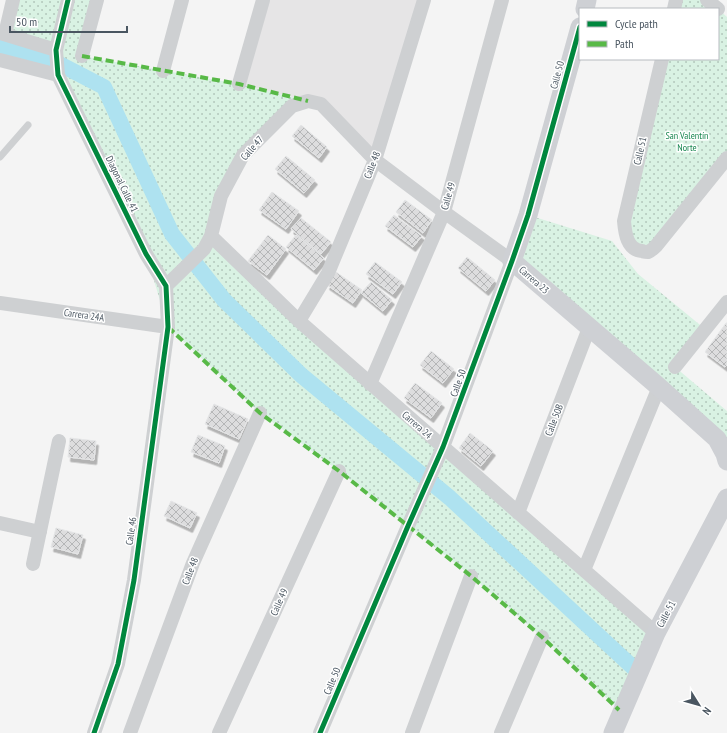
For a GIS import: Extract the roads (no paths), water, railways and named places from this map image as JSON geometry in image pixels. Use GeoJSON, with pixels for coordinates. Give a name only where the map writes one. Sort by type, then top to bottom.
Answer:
{"type":"FeatureCollection","features":[{"type":"Feature","properties":{"kind":"street"},"geometry":{"type":"LineString","coordinates":[[13,0],[3,34],[56,50]]}},
{"type":"Feature","properties":{"kind":"street","name":"Diagonal Calle 41"},"geometry":{"type":"LineString","coordinates":[[68,0],[56,50],[58,75],[146,254],[166,286],[168,327]]}},
{"type":"Feature","properties":{"kind":"street"},"geometry":{"type":"LineString","coordinates":[[82,56],[97,0]]}},
{"type":"Feature","properties":{"kind":"street"},"geometry":{"type":"LineString","coordinates":[[163,71],[182,0]]}},
{"type":"Feature","properties":{"kind":"street"},"geometry":{"type":"LineString","coordinates":[[239,84],[262,0]]}},
{"type":"Feature","properties":{"kind":"street","name":"Calle 48"},"geometry":{"type":"LineString","coordinates":[[299,321],[328,273],[375,160],[424,0]]}},
{"type":"Feature","properties":{"kind":"street","name":"Calle 49"},"geometry":{"type":"LineString","coordinates":[[370,384],[444,212],[502,0]]}},
{"type":"Feature","properties":{"kind":"street"},"geometry":{"type":"LineString","coordinates":[[707,0],[717,8]]}},
{"type":"Feature","properties":{"kind":"street"},"geometry":{"type":"LineString","coordinates":[[719,10],[727,17]]}},
{"type":"Feature","properties":{"kind":"street","name":"Calle 50"},"geometry":{"type":"LineString","coordinates":[[320,733],[408,526],[443,448],[512,262],[528,215],[579,31]]}},
{"type":"Feature","properties":{"kind":"street"},"geometry":{"type":"LineString","coordinates":[[0,60],[58,75]]}},
{"type":"Feature","properties":{"kind":"street","name":"Calle 51"},"geometry":{"type":"LineString","coordinates":[[662,60],[624,221],[628,243],[639,251],[648,252],[656,246],[727,158]]}},
{"type":"Feature","properties":{"kind":"street","name":"Carrera 23"},"geometry":{"type":"LineString","coordinates":[[308,101],[321,104],[375,160],[512,262],[659,387],[717,439],[727,461]]}},
{"type":"Feature","properties":{"kind":"street","name":"Calle 47"},"geometry":{"type":"LineString","coordinates":[[210,236],[221,196],[243,155],[292,106],[308,101]]}},
{"type":"Feature","properties":{"kind":"street"},"geometry":{"type":"LineString","coordinates":[[166,286],[204,249],[210,236]]}},
{"type":"Feature","properties":{"kind":"street","name":"Carrera 24"},"geometry":{"type":"LineString","coordinates":[[210,236],[299,321],[656,633]]}},
{"type":"Feature","properties":{"kind":"street"},"geometry":{"type":"LineString","coordinates":[[675,367],[727,302]]}},
{"type":"Feature","properties":{"kind":"street","name":"Carrera 24A"},"geometry":{"type":"LineString","coordinates":[[0,304],[168,327]]}},
{"type":"Feature","properties":{"kind":"street","name":"Calle 46"},"geometry":{"type":"LineString","coordinates":[[94,733],[118,664],[134,580],[168,327]]}},
{"type":"Feature","properties":{"kind":"street","name":"Calle 50B"},"geometry":{"type":"LineString","coordinates":[[518,513],[589,328]]}},
{"type":"Feature","properties":{"kind":"street"},"geometry":{"type":"LineString","coordinates":[[584,570],[659,387]]}},
{"type":"Feature","properties":{"kind":"street","name":"Calle 48"},"geometry":{"type":"LineString","coordinates":[[130,733],[193,563],[260,413]]}},
{"type":"Feature","properties":{"kind":"street"},"geometry":{"type":"LineString","coordinates":[[33,564],[59,440]]}},
{"type":"Feature","properties":{"kind":"street","name":"Calle 49"},"geometry":{"type":"LineString","coordinates":[[219,733],[339,471]]}},
{"type":"Feature","properties":{"kind":"street","name":"Calle 51"},"geometry":{"type":"LineString","coordinates":[[613,733],[656,633],[727,498]]}},
{"type":"Feature","properties":{"kind":"street"},"geometry":{"type":"LineString","coordinates":[[0,523],[40,532]]}},
{"type":"Feature","properties":{"kind":"street"},"geometry":{"type":"LineString","coordinates":[[412,733],[471,576]]}},
{"type":"Feature","properties":{"kind":"street"},"geometry":{"type":"LineString","coordinates":[[501,733],[542,637]]}},
{"type":"Feature","properties":{"kind":"lane"},"geometry":{"type":"LineString","coordinates":[[0,157],[28,125]]}},
{"type":"Feature","properties":{"kind":"waterway"},"geometry":{"type":"LineString","coordinates":[[0,47],[46,57],[104,87],[172,234],[224,300],[301,375],[450,498],[639,673]]}},
{"type":"Feature","properties":{"kind":"park label","name":"San Valentín Norte"},"geometry":{"type":"Point","coordinates":[687,140]}}]}
